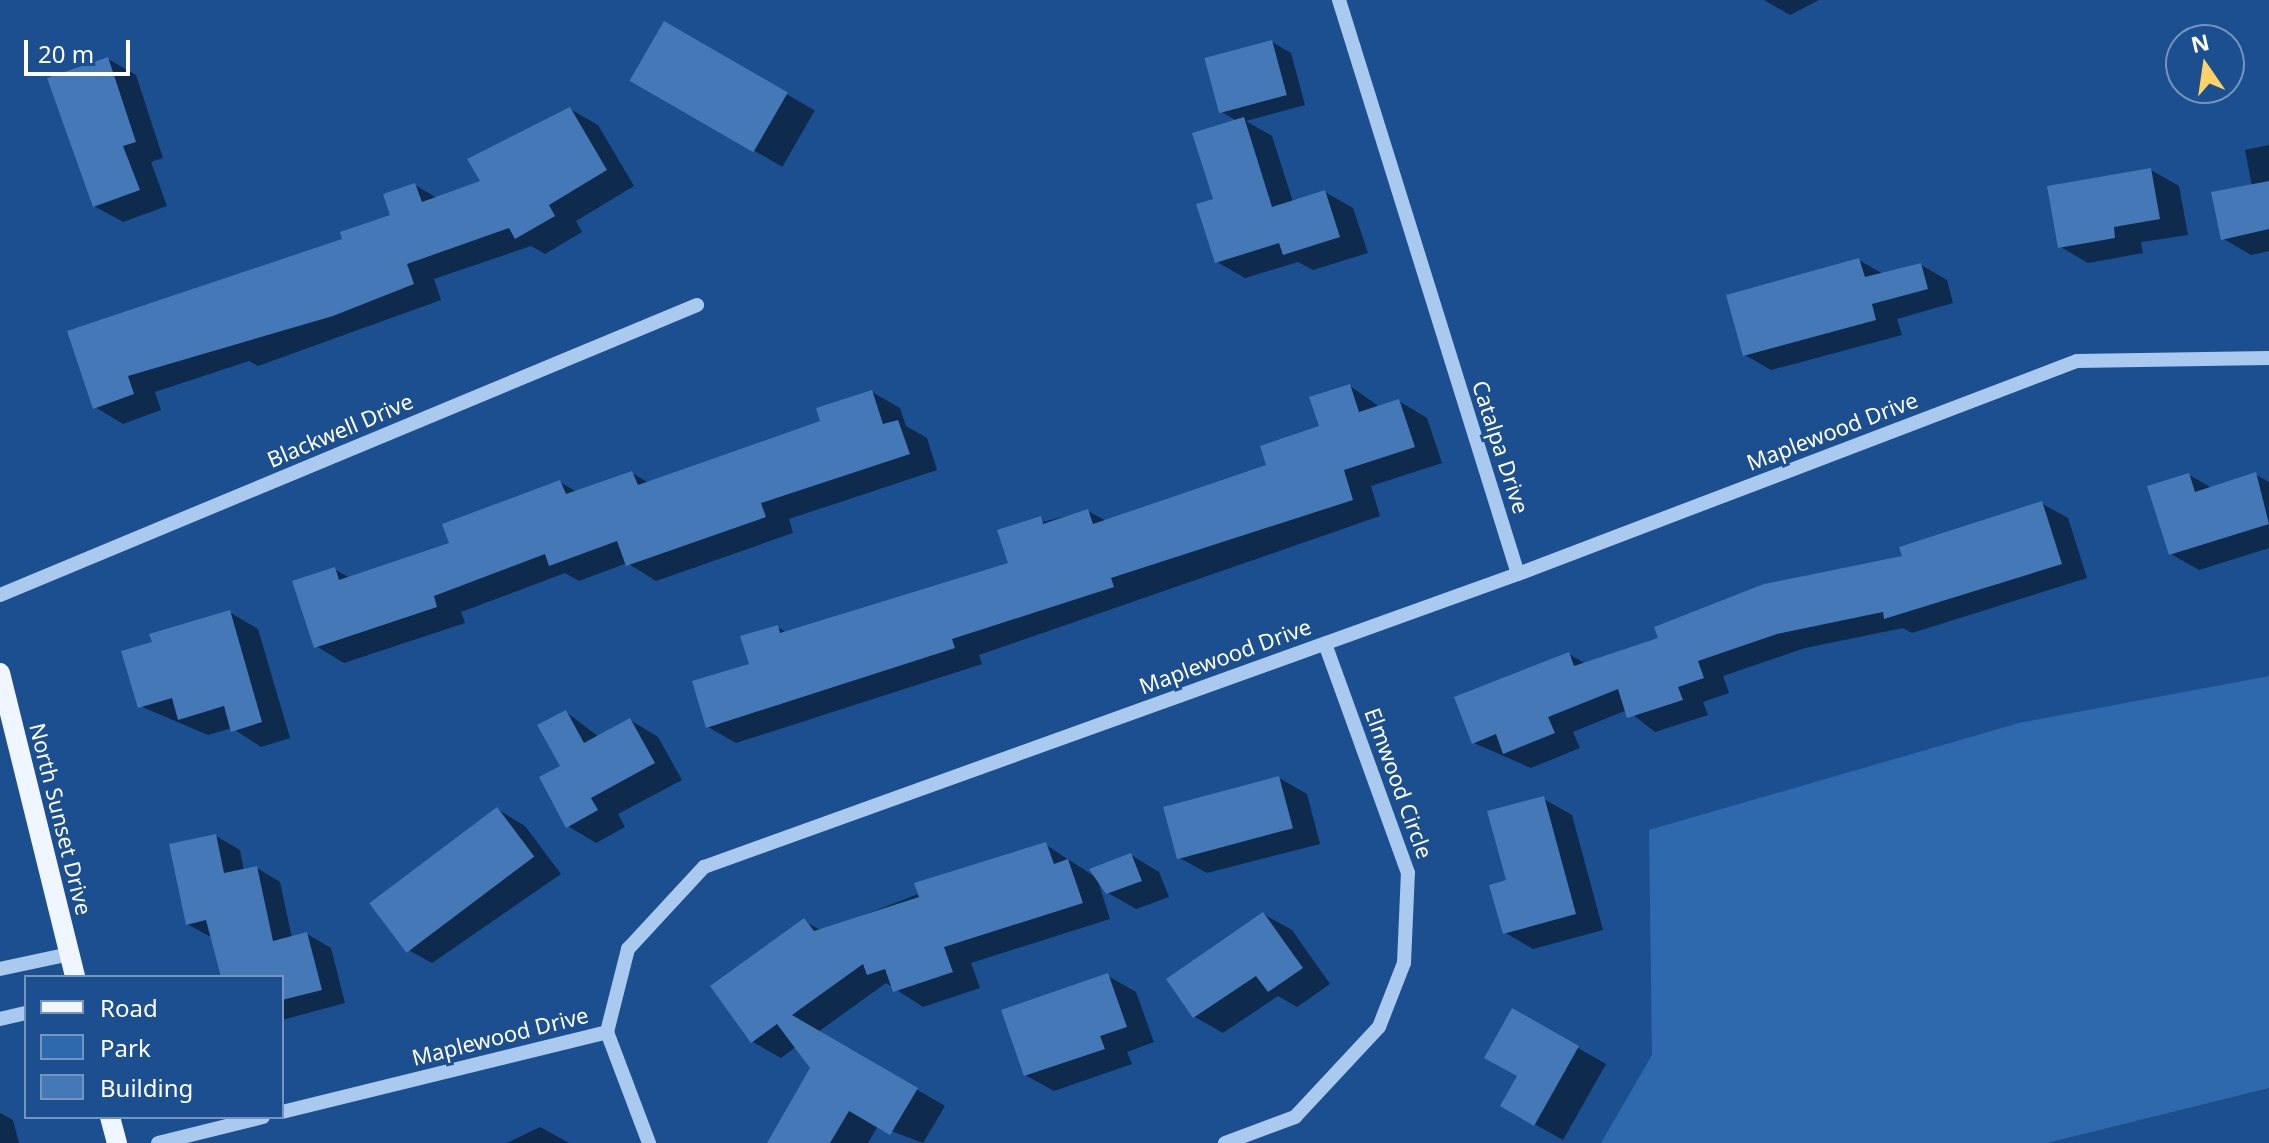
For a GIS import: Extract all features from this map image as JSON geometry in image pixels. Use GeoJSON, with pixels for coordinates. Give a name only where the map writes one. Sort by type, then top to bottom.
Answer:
{"type":"FeatureCollection","features":[{"type":"Feature","properties":{"kind":"main road","name":"North Sunset Drive"},"geometry":{"type":"LineString","coordinates":[[0,673],[75,975]]}},
{"type":"Feature","properties":{"kind":"main road"},"geometry":{"type":"LineString","coordinates":[[111,1119],[117,1143]]}},
{"type":"Feature","properties":{"kind":"street","name":"Catalpa Drive"},"geometry":{"type":"LineString","coordinates":[[1339,0],[1518,574]]}},
{"type":"Feature","properties":{"kind":"street","name":"Blackwell Drive"},"geometry":{"type":"LineString","coordinates":[[0,595],[697,305]]}},
{"type":"Feature","properties":{"kind":"street","name":"Maplewood Drive"},"geometry":{"type":"LineString","coordinates":[[284,1112],[607,1032],[628,949],[704,867],[1518,574],[2077,361],[2269,358]]}},
{"type":"Feature","properties":{"kind":"street","name":"Elmwood Circle"},"geometry":{"type":"LineString","coordinates":[[1225,1143],[1295,1117],[1379,1027],[1404,963],[1408,873],[1325,644]]}},
{"type":"Feature","properties":{"kind":"street"},"geometry":{"type":"LineString","coordinates":[[0,969],[70,954]]}},
{"type":"Feature","properties":{"kind":"street"},"geometry":{"type":"LineString","coordinates":[[0,1019],[24,1013]]}},
{"type":"Feature","properties":{"kind":"street"},"geometry":{"type":"LineString","coordinates":[[607,1032],[649,1143]]}},
{"type":"Feature","properties":{"kind":"street"},"geometry":{"type":"LineString","coordinates":[[158,1143],[255,1119]]}},
{"type":"Feature","properties":{"kind":"green space"},"geometry":{"type":"Polygon","coordinates":[[[2269,676],[2269,1088],[2047,1143],[1601,1143],[1652,1055],[1649,830],[2019,723],[2269,676]]]}},
{"type":"Feature","properties":{"kind":"building"},"geometry":{"type":"Polygon","coordinates":[[[664,21],[788,92],[753,152],[630,81],[664,21]]]}},
{"type":"Feature","properties":{"kind":"building"},"geometry":{"type":"Polygon","coordinates":[[[1272,40],[1287,95],[1219,113],[1204,58],[1272,40]]]}},
{"type":"Feature","properties":{"kind":"building"},"geometry":{"type":"Polygon","coordinates":[[[108,57],[136,142],[123,146],[140,190],[93,207],[47,78],[108,57]]]}},
{"type":"Feature","properties":{"kind":"building"},"geometry":{"type":"Polygon","coordinates":[[[570,107],[607,170],[549,205],[555,216],[515,239],[509,228],[407,264],[414,284],[333,316],[128,376],[134,394],[93,409],[67,331],[342,239],[340,232],[390,215],[383,194],[415,183],[422,202],[480,181],[467,159],[570,107]]]}},
{"type":"Feature","properties":{"kind":"building"},"geometry":{"type":"Polygon","coordinates":[[[1244,117],[1272,207],[1325,190],[1340,237],[1283,255],[1279,243],[1215,263],[1196,204],[1213,199],[1192,133],[1244,117]]]}},
{"type":"Feature","properties":{"kind":"building"},"geometry":{"type":"Polygon","coordinates":[[[2151,168],[2160,219],[2114,227],[2115,238],[2058,248],[2047,186],[2151,168]]]}},
{"type":"Feature","properties":{"kind":"building"},"geometry":{"type":"Polygon","coordinates":[[[2269,181],[2269,229],[2221,240],[2211,192],[2269,181]]]}},
{"type":"Feature","properties":{"kind":"building"},"geometry":{"type":"Polygon","coordinates":[[[1859,258],[1865,277],[1921,263],[1928,289],[1872,304],[1876,320],[1743,356],[1726,295],[1859,258]]]}},
{"type":"Feature","properties":{"kind":"building"},"geometry":{"type":"Polygon","coordinates":[[[1350,384],[1359,412],[1399,399],[1415,447],[1344,470],[1353,500],[1111,578],[1114,587],[952,639],[955,648],[706,728],[692,681],[749,664],[740,636],[778,625],[780,633],[1008,563],[997,530],[1041,516],[1043,524],[1088,509],[1093,524],[1266,465],[1260,446],[1319,426],[1309,397],[1350,384]]]}},
{"type":"Feature","properties":{"kind":"building"},"geometry":{"type":"Polygon","coordinates":[[[872,390],[883,424],[898,420],[910,454],[761,503],[766,517],[626,566],[617,541],[549,566],[545,554],[434,596],[437,607],[314,648],[292,581],[335,567],[339,580],[449,543],[442,524],[560,480],[566,494],[632,471],[638,485],[820,421],[816,408],[872,390]]]}},
{"type":"Feature","properties":{"kind":"building"},"geometry":{"type":"Polygon","coordinates":[[[2256,472],[2269,524],[2169,555],[2147,486],[2189,473],[2195,492],[2256,472]]]}},
{"type":"Feature","properties":{"kind":"building"},"geometry":{"type":"Polygon","coordinates":[[[2042,501],[2062,564],[1884,619],[1883,612],[1777,634],[1698,661],[1704,678],[1678,687],[1683,700],[1627,718],[1618,689],[1548,717],[1555,733],[1503,754],[1496,734],[1472,744],[1454,697],[1569,652],[1574,666],[1658,638],[1654,627],[1764,584],[1902,556],[1899,547],[2042,501]]]}},
{"type":"Feature","properties":{"kind":"building"},"geometry":{"type":"Polygon","coordinates":[[[230,610],[262,722],[231,732],[224,706],[178,720],[172,698],[138,708],[121,651],[152,642],[149,634],[230,610]]]}},
{"type":"Feature","properties":{"kind":"building"},"geometry":{"type":"Polygon","coordinates":[[[566,710],[584,743],[630,718],[655,763],[591,798],[598,810],[566,828],[539,777],[560,766],[537,725],[566,710]]]}},
{"type":"Feature","properties":{"kind":"building"},"geometry":{"type":"Polygon","coordinates":[[[1279,776],[1293,828],[1177,859],[1163,807],[1279,776]]]}},
{"type":"Feature","properties":{"kind":"building"},"geometry":{"type":"Polygon","coordinates":[[[1544,796],[1576,914],[1503,934],[1489,885],[1506,880],[1487,811],[1544,796]]]}},
{"type":"Feature","properties":{"kind":"building"},"geometry":{"type":"Polygon","coordinates":[[[497,807],[534,857],[407,953],[369,903],[497,807]]]}},
{"type":"Feature","properties":{"kind":"building"},"geometry":{"type":"Polygon","coordinates":[[[216,834],[224,873],[257,866],[273,941],[307,932],[322,990],[284,1000],[284,975],[220,975],[206,920],[186,925],[169,844],[216,834]]]}},
{"type":"Feature","properties":{"kind":"building"},"geometry":{"type":"Polygon","coordinates":[[[1046,842],[1054,864],[1068,859],[1083,903],[944,947],[953,972],[893,992],[885,969],[867,975],[863,964],[792,1015],[918,1088],[890,1135],[849,1111],[830,1143],[767,1143],[810,1068],[777,1024],[751,1043],[710,986],[804,918],[814,931],[919,897],[914,883],[1046,842]]]}},
{"type":"Feature","properties":{"kind":"building"},"geometry":{"type":"Polygon","coordinates":[[[1131,853],[1142,881],[1106,894],[1089,869],[1131,853]]]}},
{"type":"Feature","properties":{"kind":"building"},"geometry":{"type":"Polygon","coordinates":[[[1263,912],[1303,968],[1268,992],[1256,976],[1193,1018],[1166,979],[1263,912]]]}},
{"type":"Feature","properties":{"kind":"building"},"geometry":{"type":"Polygon","coordinates":[[[1108,973],[1127,1027],[1100,1036],[1105,1049],[1024,1076],[1001,1010],[1108,973]]]}},
{"type":"Feature","properties":{"kind":"building"},"geometry":{"type":"Polygon","coordinates":[[[1512,1008],[1579,1046],[1534,1126],[1500,1106],[1517,1076],[1484,1058],[1512,1008]]]}}]}
